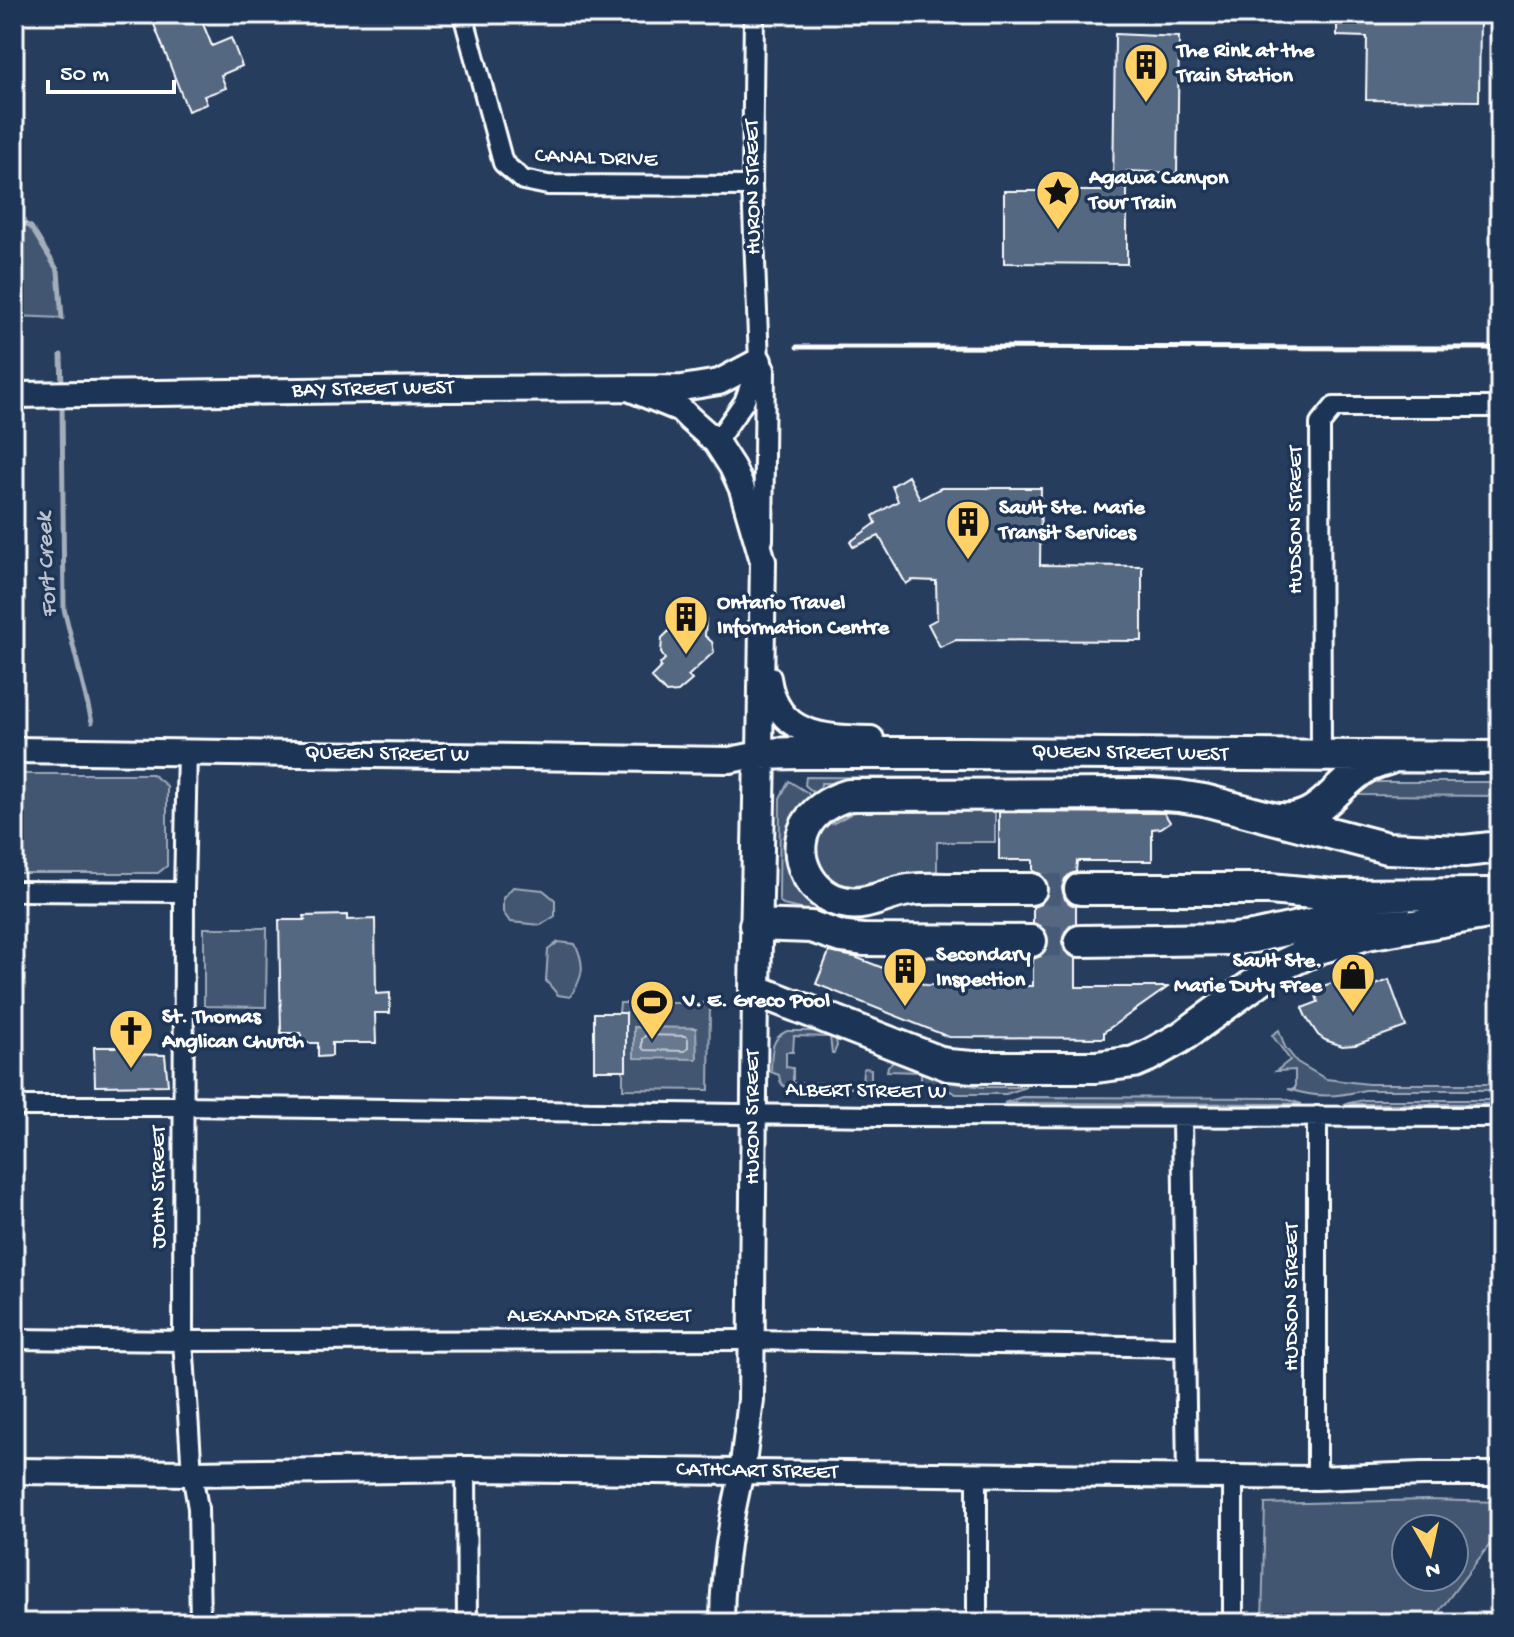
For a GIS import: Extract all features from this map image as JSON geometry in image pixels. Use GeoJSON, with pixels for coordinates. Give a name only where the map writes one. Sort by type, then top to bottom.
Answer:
{"type":"FeatureCollection","features":[{"type":"Feature","properties":{"kind":"highway","name":"QUEEN STREET WEST"},"geometry":{"type":"LineString","coordinates":[[760,754],[1500,757]]}},
{"type":"Feature","properties":{"kind":"highway","name":"HURON STREET"},"geometry":{"type":"LineString","coordinates":[[755,990],[760,754]]}},
{"type":"Feature","properties":{"kind":"highway"},"geometry":{"type":"LineString","coordinates":[[1271,818],[1295,819],[1309,815],[1358,772],[1378,762],[1402,756]]}},
{"type":"Feature","properties":{"kind":"highway"},"geometry":{"type":"LineString","coordinates":[[1031,889],[909,890],[871,902],[844,903],[820,892],[813,884],[803,861],[802,836],[821,807],[839,798],[863,793],[1149,794],[1204,800],[1387,848],[1464,851],[1500,847]]}},
{"type":"Feature","properties":{"kind":"highway"},"geometry":{"type":"LineString","coordinates":[[1080,889],[1270,889],[1334,895],[1497,899]]}},
{"type":"Feature","properties":{"kind":"highway"},"geometry":{"type":"LineString","coordinates":[[1080,941],[1235,939],[1339,918],[1497,899]]}},
{"type":"Feature","properties":{"kind":"highway"},"geometry":{"type":"LineString","coordinates":[[755,990],[948,1065],[1109,1066],[1134,1062],[1164,1048],[1267,974],[1319,948],[1497,899]]}},
{"type":"Feature","properties":{"kind":"highway"},"geometry":{"type":"LineString","coordinates":[[755,925],[811,927],[841,937],[864,940],[1031,941]]}},
{"type":"Feature","properties":{"kind":"main road"},"geometry":{"type":"LineString","coordinates":[[631,389],[682,388],[719,382],[759,361]]}},
{"type":"Feature","properties":{"kind":"main road","name":"BAY STREET WEST"},"geometry":{"type":"LineString","coordinates":[[21,395],[631,389],[680,409],[716,442]]}},
{"type":"Feature","properties":{"kind":"main road","name":"HURON STREET"},"geometry":{"type":"LineString","coordinates":[[716,442],[742,489],[763,561],[760,754]]}},
{"type":"Feature","properties":{"kind":"main road"},"geometry":{"type":"LineString","coordinates":[[762,635],[774,701],[779,710],[802,730],[832,738],[899,740],[964,753]]}},
{"type":"Feature","properties":{"kind":"main road","name":"QUEEN STREET W"},"geometry":{"type":"LineString","coordinates":[[14,750],[730,760],[760,754]]}},
{"type":"Feature","properties":{"kind":"main road","name":"HURON STREET"},"geometry":{"type":"LineString","coordinates":[[742,1472],[751,1400],[755,990]]}},
{"type":"Feature","properties":{"kind":"main road","name":"CATHCART STREET"},"geometry":{"type":"LineString","coordinates":[[14,1471],[192,1473],[466,1469],[742,1472]]}},
{"type":"Feature","properties":{"kind":"street","name":"CANAL DRIVE"},"geometry":{"type":"LineString","coordinates":[[463,14],[503,163],[523,180],[548,185],[752,186]]}},
{"type":"Feature","properties":{"kind":"street","name":"HURON STREET"},"geometry":{"type":"LineString","coordinates":[[716,442],[744,402],[759,361],[752,186],[754,14]]}},
{"type":"Feature","properties":{"kind":"street","name":"HURON STREET"},"geometry":{"type":"LineString","coordinates":[[759,361],[765,369],[763,561]]}},
{"type":"Feature","properties":{"kind":"street","name":"HUDSON STREET"},"geometry":{"type":"LineString","coordinates":[[1321,756],[1320,424],[1334,407],[1500,407]]}},
{"type":"Feature","properties":{"kind":"street","name":"JOHN STREET"},"geometry":{"type":"LineString","coordinates":[[187,751],[183,1341],[192,1473],[198,1508],[200,1623]]}},
{"type":"Feature","properties":{"kind":"street"},"geometry":{"type":"LineString","coordinates":[[14,891],[184,892]]}},
{"type":"Feature","properties":{"kind":"street","name":"ALBERT STREET W"},"geometry":{"type":"LineString","coordinates":[[14,1106],[1182,1118],[1500,1117]]}},
{"type":"Feature","properties":{"kind":"street","name":"HUDSON STREET"},"geometry":{"type":"LineString","coordinates":[[1317,1116],[1317,1478]]}},
{"type":"Feature","properties":{"kind":"street"},"geometry":{"type":"LineString","coordinates":[[1182,1118],[1187,1477]]}},
{"type":"Feature","properties":{"kind":"street","name":"ALEXANDRA STREET"},"geometry":{"type":"LineString","coordinates":[[14,1339],[752,1340],[1185,1347]]}},
{"type":"Feature","properties":{"kind":"street"},"geometry":{"type":"LineString","coordinates":[[466,1469],[467,1623]]}},
{"type":"Feature","properties":{"kind":"street","name":"HURON STREET"},"geometry":{"type":"LineString","coordinates":[[722,1623],[730,1520],[742,1472]]}},
{"type":"Feature","properties":{"kind":"street","name":"CATHCART STREET"},"geometry":{"type":"LineString","coordinates":[[742,1472],[1233,1478],[1500,1474]]}},
{"type":"Feature","properties":{"kind":"street"},"geometry":{"type":"LineString","coordinates":[[977,1475],[977,1623]]}},
{"type":"Feature","properties":{"kind":"street"},"geometry":{"type":"LineString","coordinates":[[1233,1478],[1233,1623]]}},
{"type":"Feature","properties":{"kind":"shaded area"},"geometry":{"type":"Polygon","coordinates":[[[14,219],[31,227],[58,271],[62,318],[14,316],[14,219]]]}},
{"type":"Feature","properties":{"kind":"shaded area"},"geometry":{"type":"Polygon","coordinates":[[[14,774],[152,774],[167,786],[167,866],[158,873],[14,873],[14,774]]]}},
{"type":"Feature","properties":{"kind":"shaded area"},"geometry":{"type":"Polygon","coordinates":[[[806,777],[1112,779],[1112,784],[821,783],[820,794],[805,785],[806,777]]]}},
{"type":"Feature","properties":{"kind":"shaded area"},"geometry":{"type":"Polygon","coordinates":[[[789,781],[808,793],[811,801],[797,816],[838,911],[838,922],[818,913],[783,905],[779,900],[780,798],[789,781]]]}},
{"type":"Feature","properties":{"kind":"shaded area"},"geometry":{"type":"Polygon","coordinates":[[[1360,782],[1500,782],[1500,796],[1359,795],[1360,782]]]}},
{"type":"Feature","properties":{"kind":"shaded area"},"geometry":{"type":"Polygon","coordinates":[[[868,809],[995,812],[995,842],[937,842],[937,871],[855,886],[836,882],[822,872],[818,864],[815,856],[817,836],[829,820],[832,824],[852,813],[868,809]]]}},
{"type":"Feature","properties":{"kind":"shaded area"},"geometry":{"type":"Polygon","coordinates":[[[513,887],[543,890],[555,900],[555,916],[541,925],[510,922],[503,912],[503,898],[513,887]]]}},
{"type":"Feature","properties":{"kind":"shaded area"},"geometry":{"type":"Polygon","coordinates":[[[204,928],[267,928],[266,1007],[204,1006],[204,928]]]}},
{"type":"Feature","properties":{"kind":"shaded area"},"geometry":{"type":"Polygon","coordinates":[[[558,942],[575,944],[581,958],[580,977],[570,997],[558,995],[546,981],[548,950],[558,942]]]}},
{"type":"Feature","properties":{"kind":"shaded area","name":"V. E. Greco Pool"},"geometry":{"type":"Polygon","coordinates":[[[620,1003],[710,1003],[709,1090],[623,1089],[623,1070],[594,1070],[594,1013],[619,1013],[620,1003]]]}},
{"type":"Feature","properties":{"kind":"shaded area"},"geometry":{"type":"Polygon","coordinates":[[[1279,1030],[1285,1047],[1297,1062],[1326,1079],[1368,1084],[1500,1084],[1500,1090],[1365,1090],[1326,1096],[1298,1092],[1288,1089],[1295,1089],[1295,1070],[1276,1071],[1290,1060],[1272,1035],[1279,1030]]]}},
{"type":"Feature","properties":{"kind":"shaded area"},"geometry":{"type":"Polygon","coordinates":[[[787,1031],[827,1031],[836,1038],[837,1046],[832,1053],[830,1037],[794,1036],[793,1052],[786,1052],[786,1067],[793,1068],[793,1083],[862,1084],[865,1068],[871,1069],[871,1088],[783,1086],[779,1075],[771,1072],[772,1054],[777,1038],[787,1031]]]}},
{"type":"Feature","properties":{"kind":"shaded area"},"geometry":{"type":"Polygon","coordinates":[[[895,1061],[954,1083],[1026,1087],[1006,1094],[956,1094],[941,1086],[921,1086],[921,1072],[887,1071],[895,1061]]]}},
{"type":"Feature","properties":{"kind":"shaded area"},"geometry":{"type":"Polygon","coordinates":[[[1022,1097],[1282,1098],[1302,1104],[1004,1103],[1022,1097]]]}},
{"type":"Feature","properties":{"kind":"shaded area"},"geometry":{"type":"Polygon","coordinates":[[[1364,1100],[1500,1100],[1500,1104],[1344,1104],[1364,1100]]]}},
{"type":"Feature","properties":{"kind":"shaded area"},"geometry":{"type":"Polygon","coordinates":[[[1428,1500],[1500,1502],[1500,1531],[1470,1570],[1470,1513],[1390,1513],[1390,1593],[1453,1593],[1430,1623],[1262,1623],[1265,1504],[1428,1500]]]}},
{"type":"Feature","properties":{"kind":"water"},"geometry":{"type":"Polygon","coordinates":[[[634,1027],[696,1028],[697,1059],[634,1058],[634,1027]]]}},
{"type":"Feature","properties":{"kind":"building"},"geometry":{"type":"Polygon","coordinates":[[[150,14],[199,14],[212,46],[231,38],[242,66],[221,75],[226,88],[204,96],[207,104],[188,111],[150,14]]]}},
{"type":"Feature","properties":{"kind":"building"},"geometry":{"type":"Polygon","coordinates":[[[1337,14],[1480,14],[1479,101],[1366,100],[1367,37],[1337,36],[1337,14]]]}},
{"type":"Feature","properties":{"kind":"building"},"geometry":{"type":"Polygon","coordinates":[[[1115,34],[1179,37],[1177,173],[1127,171],[1127,264],[1004,263],[1004,191],[1113,191],[1115,34]]]}},
{"type":"Feature","properties":{"kind":"building","name":"Sault Ste. Marie Transit Services"},"geometry":{"type":"Polygon","coordinates":[[[908,476],[920,499],[941,488],[1041,488],[1040,565],[1142,566],[1142,641],[956,640],[940,647],[928,624],[937,619],[936,581],[912,580],[906,584],[879,536],[853,547],[850,542],[876,523],[873,516],[898,501],[892,486],[908,476]]]}},
{"type":"Feature","properties":{"kind":"building","name":"Ontario Travel Information Centre"},"geometry":{"type":"Polygon","coordinates":[[[681,617],[706,619],[705,636],[712,642],[714,652],[688,676],[692,680],[678,692],[666,693],[651,677],[665,659],[661,653],[662,638],[681,617]]]}},
{"type":"Feature","properties":{"kind":"building"},"geometry":{"type":"Polygon","coordinates":[[[999,812],[1164,813],[1170,822],[1152,829],[1152,861],[1077,861],[1076,872],[1065,879],[1062,888],[1065,899],[1076,906],[1076,924],[1065,932],[1062,942],[1065,951],[1076,958],[1076,987],[1168,987],[1104,1032],[1104,1038],[949,1037],[816,984],[829,952],[855,957],[926,985],[1033,986],[1033,959],[1046,951],[1049,942],[1046,931],[1033,923],[1033,907],[1046,899],[1049,888],[1046,879],[1033,871],[1033,860],[999,860],[999,812]]]}},
{"type":"Feature","properties":{"kind":"building"},"geometry":{"type":"Polygon","coordinates":[[[347,915],[347,920],[375,919],[376,994],[390,993],[390,1013],[375,1013],[376,1043],[332,1043],[332,1056],[318,1057],[318,1043],[301,1043],[301,1033],[281,1033],[279,920],[347,915]]]}},
{"type":"Feature","properties":{"kind":"building","name":"Sault Ste. Marie Duty Free"},"geometry":{"type":"Polygon","coordinates":[[[1389,980],[1406,1027],[1355,1045],[1342,1046],[1325,1040],[1318,1035],[1302,1008],[1318,1002],[1314,989],[1338,981],[1342,993],[1389,980]]]}},
{"type":"Feature","properties":{"kind":"building"},"geometry":{"type":"Polygon","coordinates":[[[594,1013],[626,1013],[626,1070],[594,1070],[594,1013]]]}},
{"type":"Feature","properties":{"kind":"building","name":"St. Thomas Anglican Church"},"geometry":{"type":"Polygon","coordinates":[[[94,1047],[127,1047],[127,1054],[165,1055],[168,1085],[95,1086],[94,1047]]]}},
{"type":"Feature","properties":{"kind":"waterway","name":"Fort Creek"},"geometry":{"type":"LineString","coordinates":[[14,219],[31,227],[58,271],[62,318]]}},
{"type":"Feature","properties":{"kind":"waterway","name":"Fort Creek"},"geometry":{"type":"LineString","coordinates":[[61,355],[62,388]]}},
{"type":"Feature","properties":{"kind":"waterway","name":"Fort Creek"},"geometry":{"type":"LineString","coordinates":[[62,402],[64,609],[92,722]]}},
{"type":"Feature","properties":{"kind":"tunnel"},"geometry":{"type":"LineString","coordinates":[[1031,889],[1080,889]]}},
{"type":"Feature","properties":{"kind":"tunnel"},"geometry":{"type":"LineString","coordinates":[[1031,941],[1080,941]]}},
{"type":"Feature","properties":{"kind":"railway"},"geometry":{"type":"LineString","coordinates":[[797,347],[1500,348]]}},
{"type":"Feature","properties":{"kind":"place","name":"The Rink at the Train Station"},"geometry":{"type":"Point","coordinates":[1146,104]}},
{"type":"Feature","properties":{"kind":"place","name":"Agawa Canyon Tour Train"},"geometry":{"type":"Point","coordinates":[1058,231]}},
{"type":"Feature","properties":{"kind":"place","name":"Sault Ste. Marie Transit Services"},"geometry":{"type":"Point","coordinates":[968,561]}},
{"type":"Feature","properties":{"kind":"place","name":"Ontario Travel Information Centre"},"geometry":{"type":"Point","coordinates":[686,656]}},
{"type":"Feature","properties":{"kind":"place","name":"Secondary Inspection"},"geometry":{"type":"Point","coordinates":[905,1008]}},
{"type":"Feature","properties":{"kind":"place","name":"Sault Ste. Marie Duty Free"},"geometry":{"type":"Point","coordinates":[1353,1014]}},
{"type":"Feature","properties":{"kind":"place","name":"V. E. Greco Pool"},"geometry":{"type":"Point","coordinates":[652,1041]}},
{"type":"Feature","properties":{"kind":"place","name":"St. Thomas Anglican Church"},"geometry":{"type":"Point","coordinates":[131,1070]}}]}
